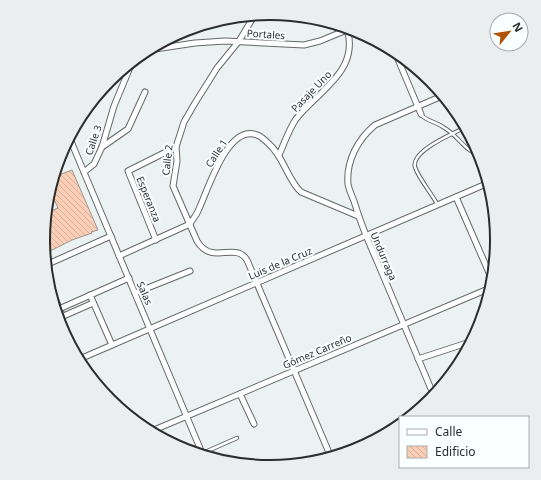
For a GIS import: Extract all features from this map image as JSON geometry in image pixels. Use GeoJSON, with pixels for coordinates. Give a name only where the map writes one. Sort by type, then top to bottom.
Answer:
{"type":"FeatureCollection","features":[{"type":"Feature","properties":{"kind":"street","name":"Calle 2"},"geometry":{"type":"LineString","coordinates":[[251,21],[239,41],[217,68],[194,102],[184,122],[176,147],[177,161],[173,186],[199,244],[207,251],[217,254],[234,252],[242,255],[247,260],[256,283]]}},
{"type":"Feature","properties":{"kind":"street","name":"Portales"},"geometry":{"type":"LineString","coordinates":[[164,48],[194,43],[239,41],[304,45],[320,41],[341,32]]}},
{"type":"Feature","properties":{"kind":"street","name":"Pasaje Uno"},"geometry":{"type":"LineString","coordinates":[[279,155],[296,120],[339,75],[346,64],[350,47],[349,35]]}},
{"type":"Feature","properties":{"kind":"street"},"geometry":{"type":"LineString","coordinates":[[399,61],[421,114]]}},
{"type":"Feature","properties":{"kind":"street","name":"Calle 3"},"geometry":{"type":"LineString","coordinates":[[84,172],[94,164],[102,147],[114,106],[128,73]]}},
{"type":"Feature","properties":{"kind":"street"},"geometry":{"type":"LineString","coordinates":[[102,147],[128,129],[145,92]]}},
{"type":"Feature","properties":{"kind":"street"},"geometry":{"type":"LineString","coordinates":[[418,106],[438,98]]}},
{"type":"Feature","properties":{"kind":"street","name":"Undurraga"},"geometry":{"type":"LineString","coordinates":[[418,106],[375,125],[360,140],[350,164],[348,184],[366,236],[431,390]]}},
{"type":"Feature","properties":{"kind":"street","name":"Calle 1"},"geometry":{"type":"LineString","coordinates":[[190,224],[198,211],[222,157],[238,138],[246,134],[258,135],[279,155]]}},
{"type":"Feature","properties":{"kind":"street","name":"Salas"},"geometry":{"type":"LineString","coordinates":[[72,145],[200,448]]}},
{"type":"Feature","properties":{"kind":"street","name":"Esperanza"},"geometry":{"type":"LineString","coordinates":[[156,240],[128,171],[176,147]]}},
{"type":"Feature","properties":{"kind":"street"},"geometry":{"type":"LineString","coordinates":[[279,155],[295,185],[301,192],[358,216]]}},
{"type":"Feature","properties":{"kind":"street","name":"Luis de la Cruz"},"geometry":{"type":"LineString","coordinates":[[85,357],[483,185]]}},
{"type":"Feature","properties":{"kind":"street"},"geometry":{"type":"LineString","coordinates":[[456,197],[488,271]]}},
{"type":"Feature","properties":{"kind":"street"},"geometry":{"type":"LineString","coordinates":[[119,256],[190,224]]}},
{"type":"Feature","properties":{"kind":"street"},"geometry":{"type":"LineString","coordinates":[[52,262],[111,236]]}},
{"type":"Feature","properties":{"kind":"street"},"geometry":{"type":"LineString","coordinates":[[135,293],[190,271]]}},
{"type":"Feature","properties":{"kind":"street"},"geometry":{"type":"LineString","coordinates":[[61,308],[129,278]]}},
{"type":"Feature","properties":{"kind":"street"},"geometry":{"type":"LineString","coordinates":[[256,283],[329,452]]}},
{"type":"Feature","properties":{"kind":"street","name":"Gómez Carreño"},"geometry":{"type":"LineString","coordinates":[[157,429],[484,291]]}},
{"type":"Feature","properties":{"kind":"street"},"geometry":{"type":"LineString","coordinates":[[90,295],[112,345]]}},
{"type":"Feature","properties":{"kind":"street"},"geometry":{"type":"LineString","coordinates":[[64,317],[93,303]]}},
{"type":"Feature","properties":{"kind":"street"},"geometry":{"type":"LineString","coordinates":[[418,359],[464,344]]}},
{"type":"Feature","properties":{"kind":"street"},"geometry":{"type":"LineString","coordinates":[[240,394],[254,424]]}},
{"type":"Feature","properties":{"kind":"lane"},"geometry":{"type":"LineString","coordinates":[[421,114],[425,118],[444,127],[468,150],[472,152]]}},
{"type":"Feature","properties":{"kind":"lane"},"geometry":{"type":"LineString","coordinates":[[436,202],[416,169],[415,161],[419,155],[432,145],[461,130]]}},
{"type":"Feature","properties":{"kind":"lane"},"geometry":{"type":"LineString","coordinates":[[207,451],[237,438]]}},
{"type":"Feature","properties":{"kind":"building"},"geometry":{"type":"Polygon","coordinates":[[[72,170],[98,230],[72,240],[51,251],[52,211],[58,208],[54,200],[60,174],[72,170]]]}}]}
